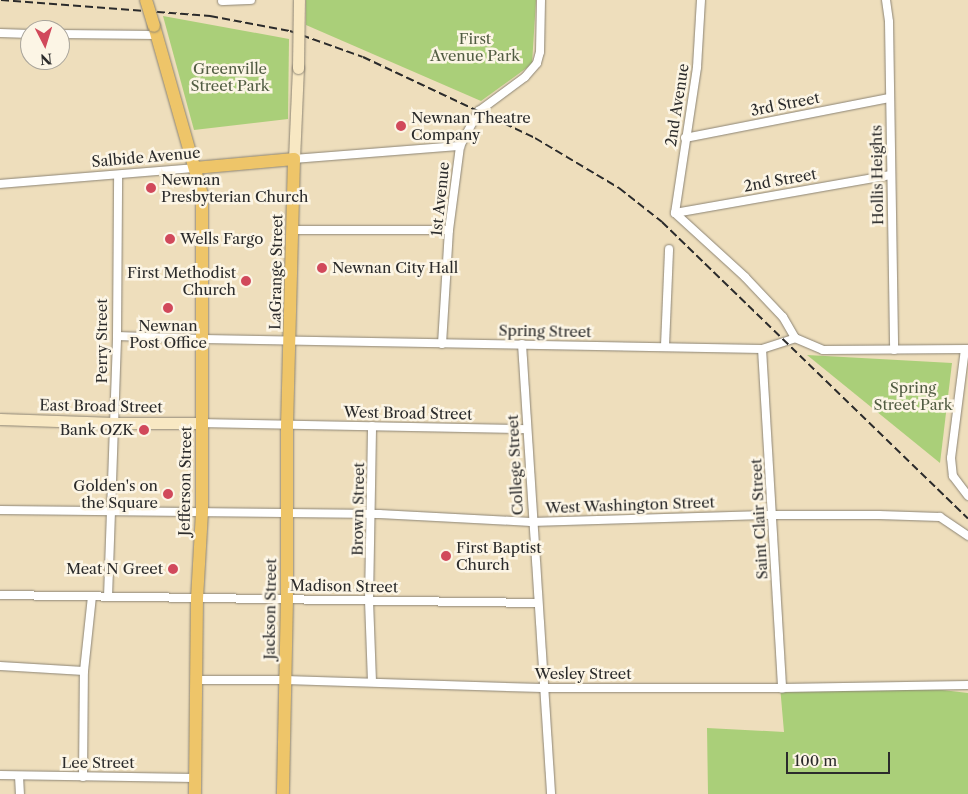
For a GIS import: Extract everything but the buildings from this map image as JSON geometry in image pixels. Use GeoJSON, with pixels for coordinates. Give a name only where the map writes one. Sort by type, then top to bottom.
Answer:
{"type":"FeatureCollection","features":[{"type":"Feature","properties":{"kind":"main road","name":"Jefferson Street"},"geometry":{"type":"LineString","coordinates":[[146,0],[202,194],[202,512],[197,598],[195,794]]}},
{"type":"Feature","properties":{"kind":"main road","name":"Salbide Avenue"},"geometry":{"type":"LineString","coordinates":[[195,168],[294,159]]}},
{"type":"Feature","properties":{"kind":"main road","name":"LaGrange Street"},"geometry":{"type":"LineString","coordinates":[[288,425],[294,159]]}},
{"type":"Feature","properties":{"kind":"main road"},"geometry":{"type":"LineString","coordinates":[[202,194],[208,167]]}},
{"type":"Feature","properties":{"kind":"main road","name":"Jackson Street"},"geometry":{"type":"LineString","coordinates":[[283,794],[288,425]]}},
{"type":"Feature","properties":{"kind":"street"},"geometry":{"type":"LineString","coordinates":[[222,1],[251,0]]}},
{"type":"Feature","properties":{"kind":"street","name":"LaGrange Street"},"geometry":{"type":"LineString","coordinates":[[294,159],[300,0]]}},
{"type":"Feature","properties":{"kind":"street","name":"1st Avenue"},"geometry":{"type":"LineString","coordinates":[[442,344],[449,230],[460,146],[479,111],[525,77],[537,63],[540,52],[541,0]]}},
{"type":"Feature","properties":{"kind":"street","name":"2nd Avenue"},"geometry":{"type":"LineString","coordinates":[[675,213],[697,66],[701,0]]}},
{"type":"Feature","properties":{"kind":"street","name":"Hollis Heights"},"geometry":{"type":"LineString","coordinates":[[886,0],[889,22],[894,350]]}},
{"type":"Feature","properties":{"kind":"street"},"geometry":{"type":"LineString","coordinates":[[70,34],[155,31]]}},
{"type":"Feature","properties":{"kind":"street"},"geometry":{"type":"LineString","coordinates":[[0,33],[20,34]]}},
{"type":"Feature","properties":{"kind":"street","name":"3rd Street"},"geometry":{"type":"LineString","coordinates":[[685,138],[889,98]]}},
{"type":"Feature","properties":{"kind":"street"},"geometry":{"type":"LineString","coordinates":[[294,159],[460,146]]}},
{"type":"Feature","properties":{"kind":"street","name":"Salbide Avenue"},"geometry":{"type":"LineString","coordinates":[[0,184],[195,168]]}},
{"type":"Feature","properties":{"kind":"street","name":"Perry Street"},"geometry":{"type":"LineString","coordinates":[[108,597],[117,336],[118,175]]}},
{"type":"Feature","properties":{"kind":"street","name":"2nd Street"},"geometry":{"type":"LineString","coordinates":[[675,213],[891,175]]}},
{"type":"Feature","properties":{"kind":"street"},"geometry":{"type":"LineString","coordinates":[[675,213],[751,283],[783,317],[795,338],[805,344],[823,350],[966,349],[951,458],[953,476],[968,496]]}},
{"type":"Feature","properties":{"kind":"street"},"geometry":{"type":"LineString","coordinates":[[293,230],[449,230]]}},
{"type":"Feature","properties":{"kind":"street"},"geometry":{"type":"LineString","coordinates":[[665,346],[669,249]]}},
{"type":"Feature","properties":{"kind":"street","name":"Spring Street"},"geometry":{"type":"LineString","coordinates":[[117,336],[762,349],[795,338]]}},
{"type":"Feature","properties":{"kind":"street","name":"College Street"},"geometry":{"type":"LineString","coordinates":[[522,344],[542,688],[551,794]]}},
{"type":"Feature","properties":{"kind":"street","name":"Saint Clair Street"},"geometry":{"type":"LineString","coordinates":[[762,349],[782,688]]}},
{"type":"Feature","properties":{"kind":"street","name":"East Broad Street"},"geometry":{"type":"LineString","coordinates":[[0,419],[114,423],[202,422]]}},
{"type":"Feature","properties":{"kind":"street","name":"West Broad Street"},"geometry":{"type":"LineString","coordinates":[[202,422],[527,429]]}},
{"type":"Feature","properties":{"kind":"street","name":"Brown Street"},"geometry":{"type":"LineString","coordinates":[[372,426],[370,601],[372,682]]}},
{"type":"Feature","properties":{"kind":"street","name":"West Washington Street"},"geometry":{"type":"LineString","coordinates":[[0,510],[112,509],[372,514],[532,522],[772,515],[940,517],[968,536]]}},
{"type":"Feature","properties":{"kind":"street","name":"Madison Street"},"geometry":{"type":"LineString","coordinates":[[0,595],[538,602]]}},
{"type":"Feature","properties":{"kind":"street"},"geometry":{"type":"LineString","coordinates":[[83,777],[84,671],[92,596]]}},
{"type":"Feature","properties":{"kind":"street"},"geometry":{"type":"LineString","coordinates":[[0,666],[84,671]]}},
{"type":"Feature","properties":{"kind":"street","name":"Wesley Street"},"geometry":{"type":"LineString","coordinates":[[197,680],[372,682],[542,688],[782,688],[968,685]]}},
{"type":"Feature","properties":{"kind":"street","name":"Lee Street"},"geometry":{"type":"LineString","coordinates":[[0,775],[195,778]]}},
{"type":"Feature","properties":{"kind":"street"},"geometry":{"type":"LineString","coordinates":[[19,776],[20,794]]}},
{"type":"Feature","properties":{"kind":"green space","name":"First Avenue Park"},"geometry":{"type":"Polygon","coordinates":[[[306,0],[536,0],[532,64],[481,101],[306,25],[306,0]]]}},
{"type":"Feature","properties":{"kind":"green space","name":"Greenville Street Park"},"geometry":{"type":"Polygon","coordinates":[[[163,16],[289,39],[288,119],[194,130],[163,16]]]}},
{"type":"Feature","properties":{"kind":"green space","name":"Spring Street Park"},"geometry":{"type":"Polygon","coordinates":[[[807,355],[952,363],[940,463],[807,355]]]}},
{"type":"Feature","properties":{"kind":"green space"},"geometry":{"type":"Polygon","coordinates":[[[780,686],[925,688],[968,693],[968,794],[708,794],[707,728],[784,732],[780,686]]]}},
{"type":"Feature","properties":{"kind":"railway"},"geometry":{"type":"LineString","coordinates":[[1,0],[210,16],[290,31],[363,57],[535,138],[619,188],[662,222],[968,519]]}},
{"type":"Feature","properties":{"kind":"place","name":"Newnan Theatre Company"},"geometry":{"type":"Point","coordinates":[401,126]}},
{"type":"Feature","properties":{"kind":"place","name":"Newnan Presbyterian Church"},"geometry":{"type":"Point","coordinates":[151,188]}},
{"type":"Feature","properties":{"kind":"place","name":"Wells Fargo"},"geometry":{"type":"Point","coordinates":[170,239]}},
{"type":"Feature","properties":{"kind":"place","name":"Newnan City Hall"},"geometry":{"type":"Point","coordinates":[322,268]}},
{"type":"Feature","properties":{"kind":"place","name":"First Methodist Church"},"geometry":{"type":"Point","coordinates":[246,281]}},
{"type":"Feature","properties":{"kind":"place","name":"Newnan Post Office"},"geometry":{"type":"Point","coordinates":[168,308]}},
{"type":"Feature","properties":{"kind":"place","name":"Bank OZK"},"geometry":{"type":"Point","coordinates":[144,430]}},
{"type":"Feature","properties":{"kind":"place","name":"Golden's on the Square"},"geometry":{"type":"Point","coordinates":[168,494]}},
{"type":"Feature","properties":{"kind":"place","name":"First Baptist Church"},"geometry":{"type":"Point","coordinates":[446,556]}},
{"type":"Feature","properties":{"kind":"place","name":"Meat N Greet"},"geometry":{"type":"Point","coordinates":[173,569]}}]}
